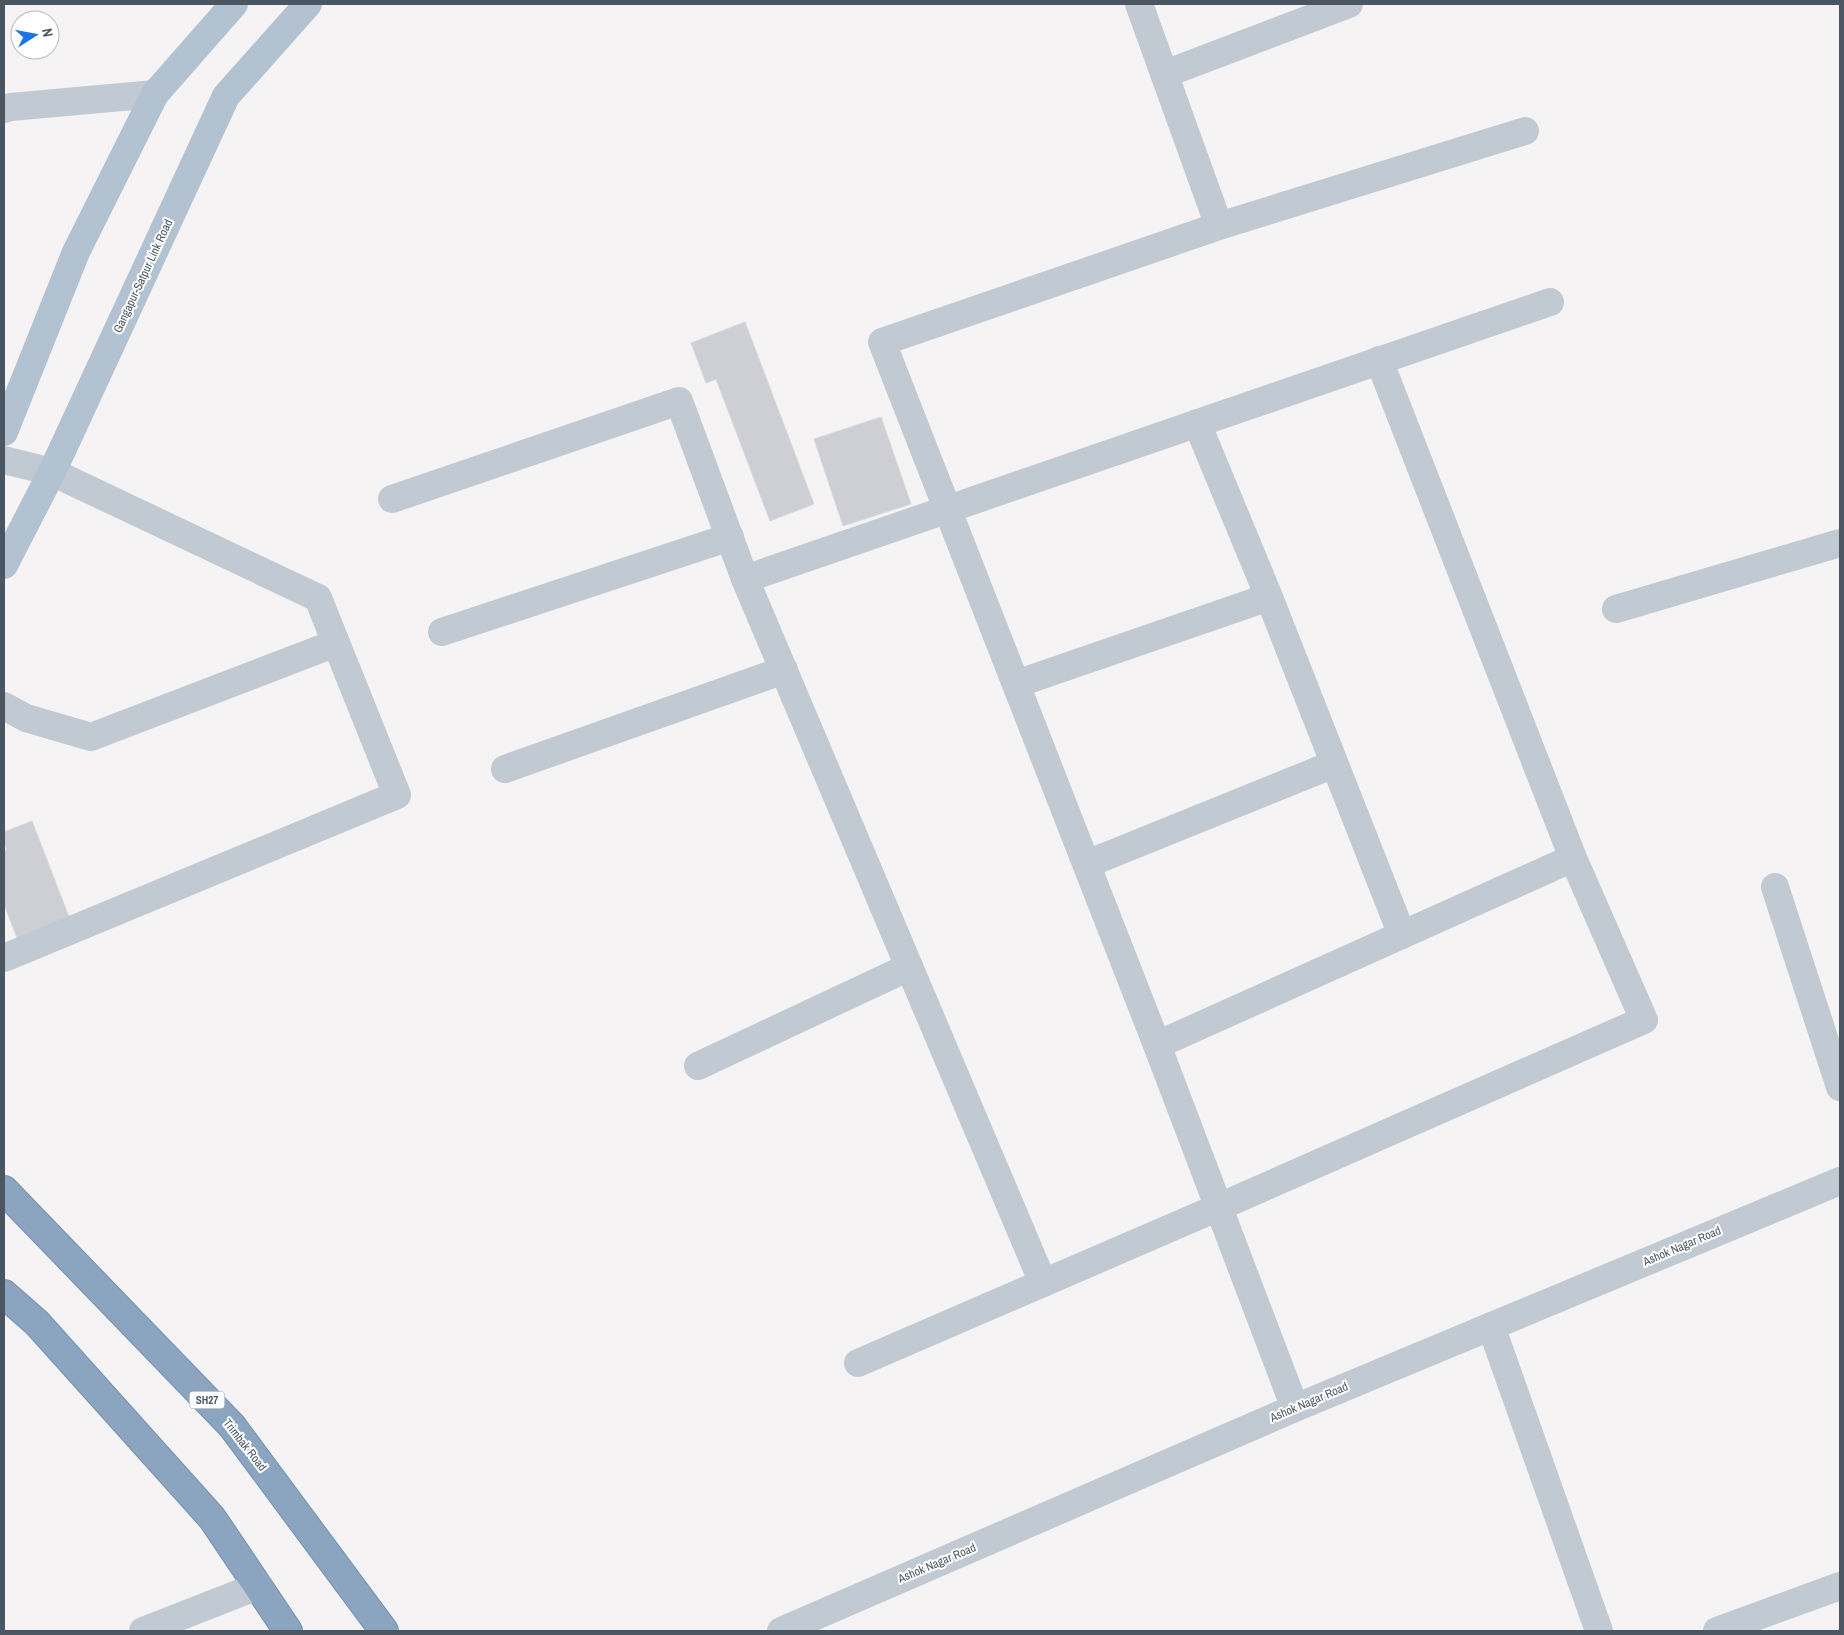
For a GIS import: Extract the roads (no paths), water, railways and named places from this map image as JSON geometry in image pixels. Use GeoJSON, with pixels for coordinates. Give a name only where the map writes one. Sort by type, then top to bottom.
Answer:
{"type":"FeatureCollection","features":[{"type":"Feature","properties":{"kind":"highway","name":"Trimbak Road"},"geometry":{"type":"LineString","coordinates":[[4,1190],[232,1426],[384,1631]]}},
{"type":"Feature","properties":{"kind":"highway"},"geometry":{"type":"LineString","coordinates":[[4,1294],[37,1323],[212,1518],[288,1631]]}},
{"type":"Feature","properties":{"kind":"main road"},"geometry":{"type":"LineString","coordinates":[[4,432],[76,252],[154,94],[234,4]]}},
{"type":"Feature","properties":{"kind":"main road","name":"Gangapur-Satpur Link Road"},"geometry":{"type":"LineString","coordinates":[[4,565],[52,472],[226,96],[308,4]]}},
{"type":"Feature","properties":{"kind":"street"},"geometry":{"type":"LineString","coordinates":[[1139,4],[1219,226]]}},
{"type":"Feature","properties":{"kind":"street"},"geometry":{"type":"LineString","coordinates":[[1165,74],[1349,4]]}},
{"type":"Feature","properties":{"kind":"street"},"geometry":{"type":"LineString","coordinates":[[4,109],[154,94]]}},
{"type":"Feature","properties":{"kind":"street"},"geometry":{"type":"LineString","coordinates":[[1295,1408],[1157,1044],[882,342],[1219,226],[1525,131]]}},
{"type":"Feature","properties":{"kind":"street"},"geometry":{"type":"LineString","coordinates":[[745,578],[1550,302]]}},
{"type":"Feature","properties":{"kind":"street"},"geometry":{"type":"LineString","coordinates":[[858,1363],[1219,1208],[1644,1020],[1574,858],[1379,360]]}},
{"type":"Feature","properties":{"kind":"street"},"geometry":{"type":"LineString","coordinates":[[392,499],[679,401],[745,578],[1043,1283]]}},
{"type":"Feature","properties":{"kind":"street"},"geometry":{"type":"LineString","coordinates":[[1197,423],[1402,935]]}},
{"type":"Feature","properties":{"kind":"street"},"geometry":{"type":"LineString","coordinates":[[4,460],[52,472],[318,598],[397,795],[4,958]]}},
{"type":"Feature","properties":{"kind":"street"},"geometry":{"type":"LineString","coordinates":[[442,632],[730,537]]}},
{"type":"Feature","properties":{"kind":"street"},"geometry":{"type":"LineString","coordinates":[[1616,609],[1840,543]]}},
{"type":"Feature","properties":{"kind":"street"},"geometry":{"type":"LineString","coordinates":[[1016,684],[1268,597]]}},
{"type":"Feature","properties":{"kind":"street"},"geometry":{"type":"LineString","coordinates":[[4,706],[26,718],[91,736],[336,643]]}},
{"type":"Feature","properties":{"kind":"street"},"geometry":{"type":"LineString","coordinates":[[506,769],[784,670]]}},
{"type":"Feature","properties":{"kind":"street"},"geometry":{"type":"LineString","coordinates":[[1087,864],[1334,764]]}},
{"type":"Feature","properties":{"kind":"street"},"geometry":{"type":"LineString","coordinates":[[1157,1044],[1574,858]]}},
{"type":"Feature","properties":{"kind":"street"},"geometry":{"type":"LineString","coordinates":[[1775,887],[1840,1087]]}},
{"type":"Feature","properties":{"kind":"street"},"geometry":{"type":"LineString","coordinates":[[698,1066],[909,967]]}},
{"type":"Feature","properties":{"kind":"street","name":"Ashok Nagar Road"},"geometry":{"type":"LineString","coordinates":[[781,1631],[1295,1408],[1840,1181]]}},
{"type":"Feature","properties":{"kind":"street"},"geometry":{"type":"LineString","coordinates":[[1491,1326],[1599,1631]]}},
{"type":"Feature","properties":{"kind":"street"},"geometry":{"type":"LineString","coordinates":[[143,1631],[258,1586]]}},
{"type":"Feature","properties":{"kind":"street"},"geometry":{"type":"LineString","coordinates":[[1717,1631],[1840,1586]]}}]}
